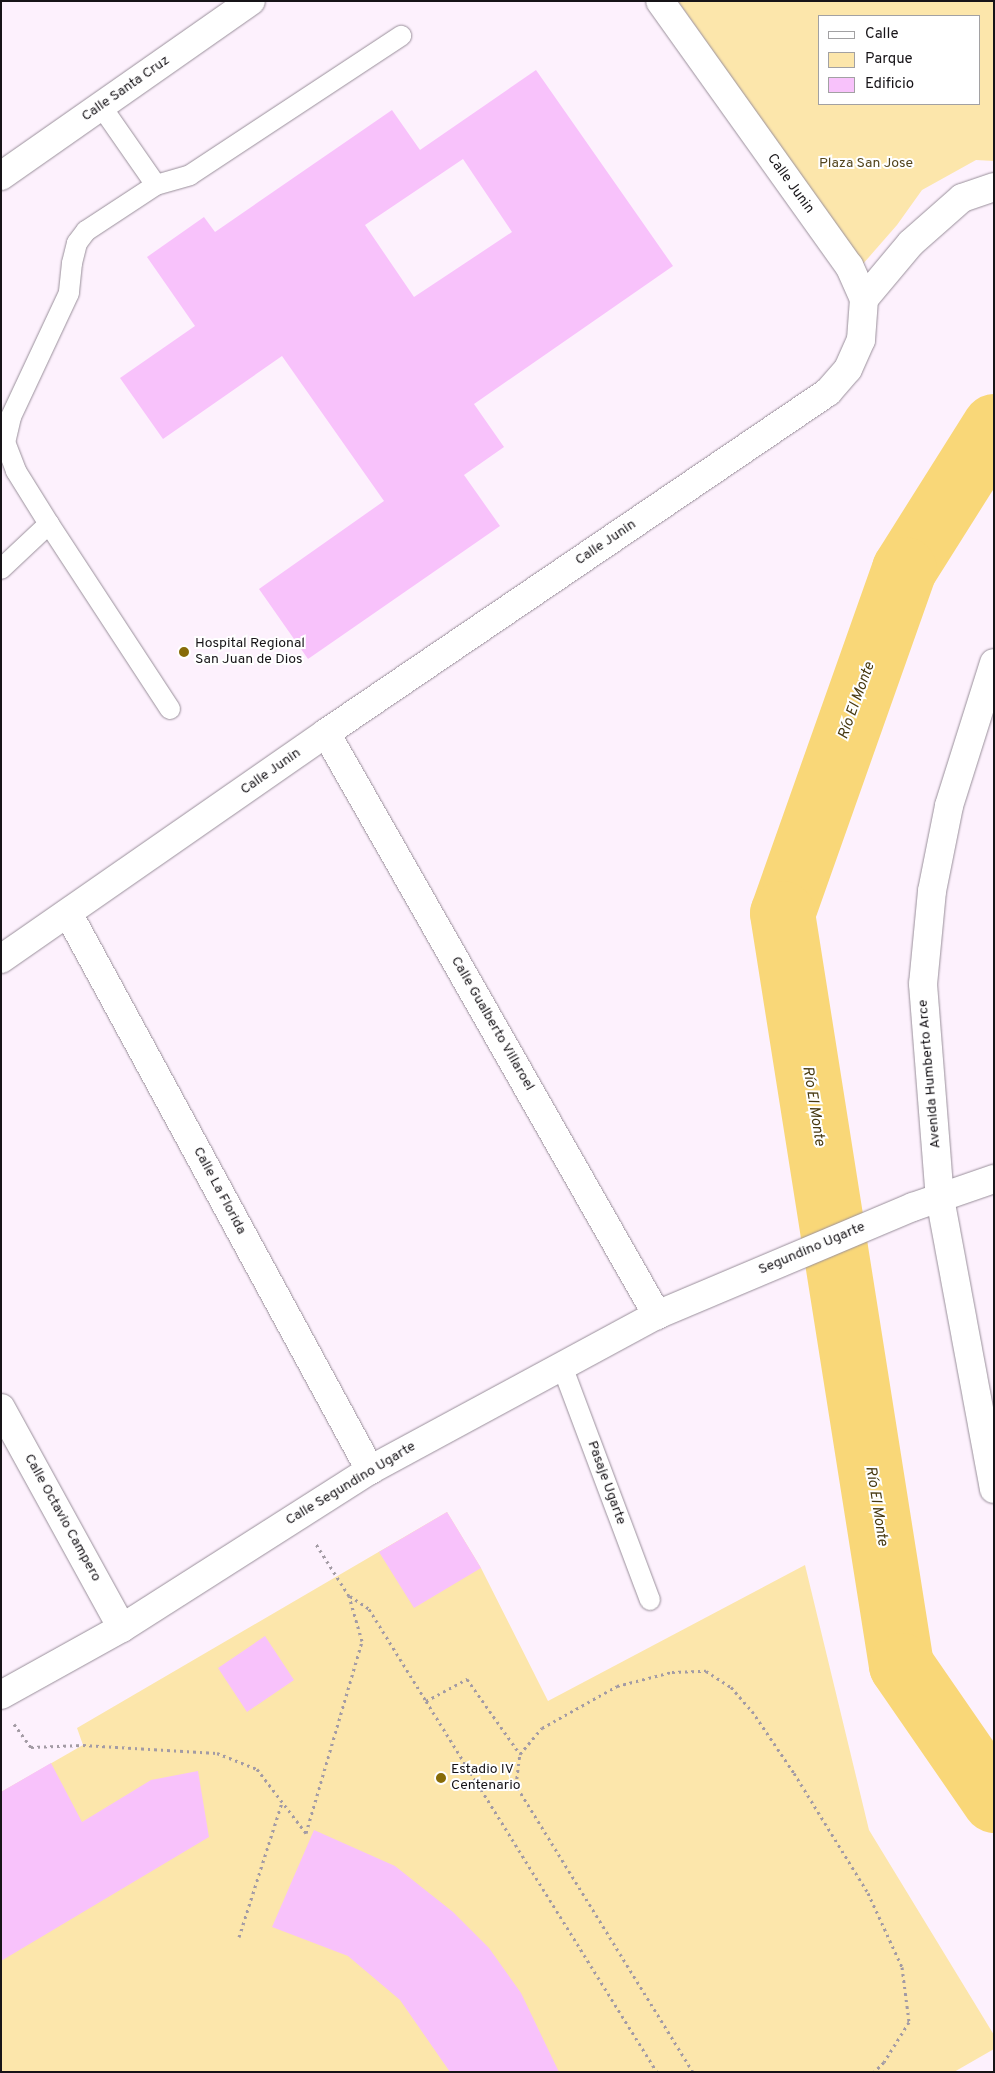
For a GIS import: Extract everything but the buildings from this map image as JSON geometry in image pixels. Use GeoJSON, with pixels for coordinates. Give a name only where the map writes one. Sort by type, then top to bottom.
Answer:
{"type":"FeatureCollection","features":[{"type":"Feature","properties":{"kind":"street","name":"Calle Santa Cruz"},"geometry":{"type":"LineString","coordinates":[[1,176],[251,1]]}},
{"type":"Feature","properties":{"kind":"street","name":"Calle Junin"},"geometry":{"type":"LineString","coordinates":[[1,960],[326,733],[828,392],[848,369],[861,340],[864,298],[849,266],[660,1]]}},
{"type":"Feature","properties":{"kind":"street"},"geometry":{"type":"LineString","coordinates":[[864,298],[911,243],[962,198],[994,187]]}},
{"type":"Feature","properties":{"kind":"street","name":"Avenida Humberto Arce"},"geometry":{"type":"LineString","coordinates":[[994,663],[949,806],[932,891],[923,984],[940,1198],[994,1489]]}},
{"type":"Feature","properties":{"kind":"street","name":"Calle Gualberto Villaroel"},"geometry":{"type":"LineString","coordinates":[[326,733],[657,1315]]}},
{"type":"Feature","properties":{"kind":"street","name":"Calle La Florida"},"geometry":{"type":"LineString","coordinates":[[68,913],[370,1470]]}},
{"type":"Feature","properties":{"kind":"street","name":"Segundino Ugarte"},"geometry":{"type":"LineString","coordinates":[[710,1292],[913,1207],[994,1179]]}},
{"type":"Feature","properties":{"kind":"street","name":"Calle Segundino Ugarte"},"geometry":{"type":"LineString","coordinates":[[1,1695],[122,1628],[370,1470],[657,1315],[710,1292]]}},
{"type":"Feature","properties":{"kind":"street","name":"Calle Octavio Campero"},"geometry":{"type":"LineString","coordinates":[[1,1408],[122,1628]]}},
{"type":"Feature","properties":{"kind":"lane"},"geometry":{"type":"LineString","coordinates":[[170,709],[48,524],[16,471],[5,442],[12,417],[69,293],[72,263],[77,243],[86,231],[156,184],[190,175],[401,36]]}},
{"type":"Feature","properties":{"kind":"lane"},"geometry":{"type":"LineString","coordinates":[[101,106],[156,184]]}},
{"type":"Feature","properties":{"kind":"lane"},"geometry":{"type":"LineString","coordinates":[[1,569],[48,524]]}},
{"type":"Feature","properties":{"kind":"lane","name":"Pasaje Ugarte"},"geometry":{"type":"LineString","coordinates":[[562,1366],[650,1600]]}},
{"type":"Feature","properties":{"kind":"path"},"geometry":{"type":"LineString","coordinates":[[13,1723],[31,1747],[83,1745],[217,1753],[257,1769],[306,1833],[362,1641],[349,1596],[298,1516]]}},
{"type":"Feature","properties":{"kind":"path"},"geometry":{"type":"LineString","coordinates":[[349,1596],[369,1610],[657,2072]]}},
{"type":"Feature","properties":{"kind":"path"},"geometry":{"type":"LineString","coordinates":[[693,2072],[516,1785],[520,1754],[542,1728],[617,1686],[672,1672],[706,1671],[731,1687],[758,1719],[868,1893],[902,1968],[909,2022],[884,2062],[874,2072]]}},
{"type":"Feature","properties":{"kind":"path"},"geometry":{"type":"LineString","coordinates":[[426,1701],[467,1679],[520,1754]]}},
{"type":"Feature","properties":{"kind":"path"},"geometry":{"type":"LineString","coordinates":[[239,1937],[282,1801]]}},
{"type":"Feature","properties":{"kind":"green space","name":"Plaza San Jose"},"geometry":{"type":"Polygon","coordinates":[[[678,1],[994,1],[994,161],[976,160],[922,190],[897,225],[862,265],[678,1]]]}},
{"type":"Feature","properties":{"kind":"green space","name":"Estadio IV Centenario"},"geometry":{"type":"Polygon","coordinates":[[[447,1512],[481,1568],[548,1701],[805,1565],[869,1830],[994,2035],[994,2049],[954,2072],[1,2072],[1,1792],[83,1745],[77,1728],[447,1512]]]}},
{"type":"Feature","properties":{"kind":"waterway","name":"Río El Monte"},"geometry":{"type":"LineString","coordinates":[[994,426],[904,569],[782,913],[901,1665],[994,1800]]}},
{"type":"Feature","properties":{"kind":"place","name":"Hospital Regional San Juan de Dios"},"geometry":{"type":"Point","coordinates":[184,652]}},
{"type":"Feature","properties":{"kind":"place","name":"Estadio IV Centenario"},"geometry":{"type":"Point","coordinates":[441,1778]}}]}
